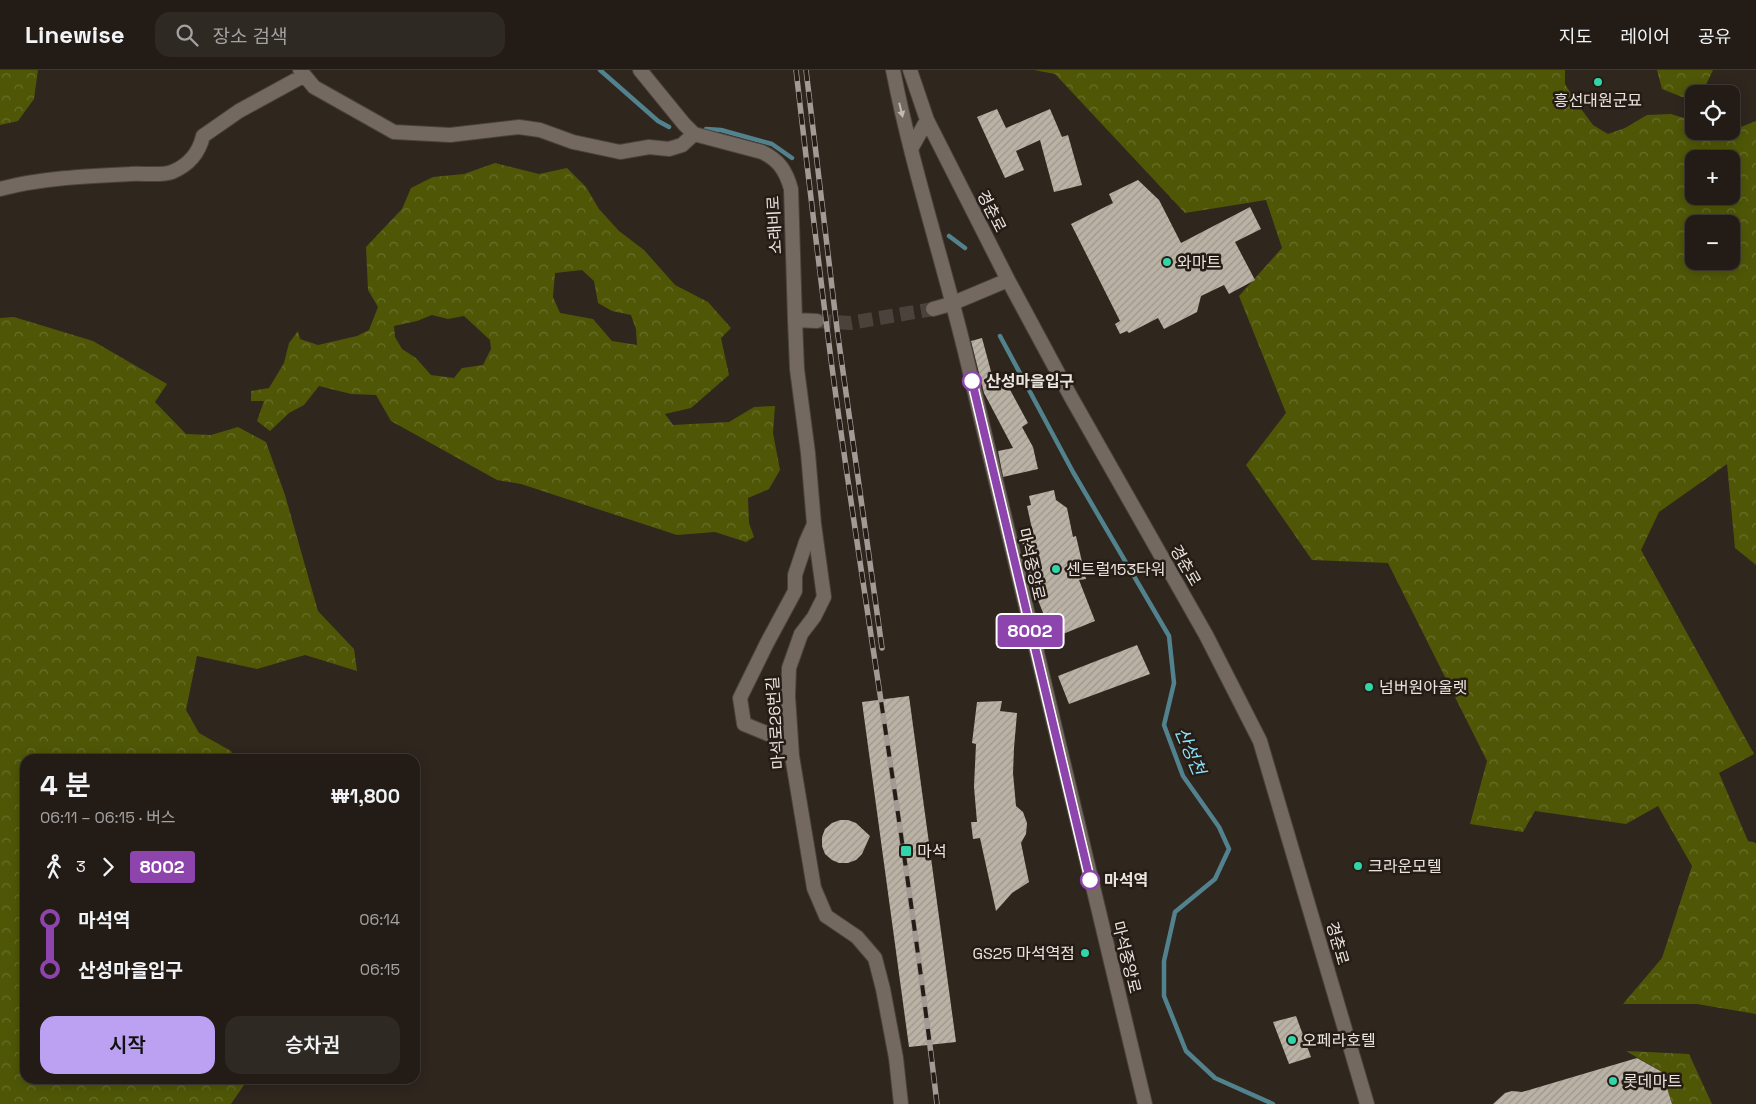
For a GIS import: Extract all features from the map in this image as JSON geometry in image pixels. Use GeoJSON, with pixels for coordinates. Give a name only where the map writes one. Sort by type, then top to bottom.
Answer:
{"type":"FeatureCollection","features":[{"type":"Feature","properties":{"kind":"street"},"geometry":{"type":"LineString","coordinates":[[0,189],[24,182],[170,173],[187,164],[200,147],[203,136],[239,111],[301,73],[314,87],[394,132],[450,135],[519,127],[540,130],[573,142],[620,152],[650,148],[670,149],[682,145],[694,134],[640,70]]}},
{"type":"Feature","properties":{"kind":"street","name":"마석중앙로"},"geometry":{"type":"LineString","coordinates":[[893,70],[911,149],[966,356],[1046,701],[1145,1104]]}},
{"type":"Feature","properties":{"kind":"street","name":"경춘로"},"geometry":{"type":"LineString","coordinates":[[910,70],[928,120],[1008,280],[1071,397],[1206,635],[1260,741],[1367,1104]]}},
{"type":"Feature","properties":{"kind":"street"},"geometry":{"type":"LineString","coordinates":[[911,149],[928,120]]}},
{"type":"Feature","properties":{"kind":"street","name":"소래비로"},"geometry":{"type":"LineString","coordinates":[[694,134],[762,152],[772,157],[781,165],[787,175],[791,188],[795,320]]}},
{"type":"Feature","properties":{"kind":"street"},"geometry":{"type":"LineString","coordinates":[[933,309],[952,304],[1008,280]]}},
{"type":"Feature","properties":{"kind":"street"},"geometry":{"type":"LineString","coordinates":[[795,320],[816,322]]}},
{"type":"Feature","properties":{"kind":"street","name":"마석로26번길"},"geometry":{"type":"LineString","coordinates":[[795,320],[798,369],[814,524],[824,597],[814,618],[802,634],[789,668],[788,696],[792,756],[814,888],[826,916],[857,937],[875,958],[896,1058],[901,1104]]}},
{"type":"Feature","properties":{"kind":"street"},"geometry":{"type":"LineString","coordinates":[[792,756],[773,736],[744,724],[740,698],[767,643],[796,591],[795,575],[814,524]]}},
{"type":"Feature","properties":{"kind":"green space"},"geometry":{"type":"Polygon","coordinates":[[[0,70],[38,70],[34,99],[18,121],[0,125],[0,70]]]}},
{"type":"Feature","properties":{"kind":"green space"},"geometry":{"type":"Polygon","coordinates":[[[1034,70],[1565,70],[1565,84],[1576,102],[1593,125],[1608,134],[1625,128],[1647,115],[1671,114],[1685,118],[1685,140],[1740,140],[1740,127],[1756,121],[1756,565],[1735,548],[1727,464],[1659,512],[1641,550],[1754,754],[1719,773],[1748,841],[1756,843],[1756,1014],[1697,1004],[1623,1004],[1662,958],[1692,866],[1658,806],[1626,824],[1535,811],[1523,832],[1470,824],[1487,761],[1388,563],[1312,560],[1246,465],[1286,413],[1239,296],[1282,248],[1266,200],[1185,213],[1055,74],[1034,70]]]}},
{"type":"Feature","properties":{"kind":"green space"},"geometry":{"type":"Polygon","coordinates":[[[1657,70],[1713,70],[1706,85],[1685,85],[1685,96],[1662,89],[1657,70]]]}},
{"type":"Feature","properties":{"kind":"green space"},"geometry":{"type":"Polygon","coordinates":[[[495,163],[539,174],[567,168],[586,187],[599,209],[619,231],[644,250],[675,285],[708,302],[731,328],[721,338],[729,375],[691,408],[665,414],[673,425],[729,422],[754,407],[775,406],[773,433],[780,470],[769,489],[748,498],[749,523],[754,537],[746,542],[715,532],[677,535],[521,484],[497,480],[391,421],[376,395],[351,394],[319,386],[304,405],[289,413],[270,431],[257,421],[264,401],[251,401],[251,391],[269,388],[284,363],[289,343],[298,331],[300,339],[318,345],[357,336],[369,330],[378,307],[368,290],[366,247],[402,209],[411,188],[433,177],[464,174],[495,163]],[[582,270],[555,273],[553,297],[560,313],[593,319],[612,341],[637,345],[636,329],[631,315],[612,311],[598,303],[594,281],[582,270]],[[432,315],[417,321],[394,326],[395,337],[402,349],[416,358],[431,375],[454,378],[462,368],[483,365],[491,349],[490,340],[464,316],[448,319],[432,315]]]}},
{"type":"Feature","properties":{"kind":"green space"},"geometry":{"type":"Polygon","coordinates":[[[14,317],[93,341],[167,384],[155,402],[186,434],[211,435],[238,427],[266,442],[285,495],[318,611],[354,649],[357,671],[305,655],[257,669],[197,656],[186,710],[199,733],[231,751],[232,754],[20,754],[20,1084],[245,1084],[231,1104],[0,1104],[0,318],[14,317]]]}},
{"type":"Feature","properties":{"kind":"green space"},"geometry":{"type":"Polygon","coordinates":[[[1626,1051],[1689,1054],[1712,1104],[1672,1104],[1662,1072],[1626,1051]]]}},
{"type":"Feature","properties":{"kind":"building"},"geometry":{"type":"Polygon","coordinates":[[[997,109],[1006,128],[1050,109],[1062,137],[1068,135],[1082,185],[1054,192],[1040,140],[1016,151],[1024,170],[1005,178],[977,117],[997,109]]]}},
{"type":"Feature","properties":{"kind":"building","name":"와마트"},"geometry":{"type":"Polygon","coordinates":[[[1138,180],[1159,200],[1181,243],[1250,207],[1261,229],[1235,242],[1255,280],[1229,294],[1224,285],[1201,296],[1197,312],[1164,329],[1158,318],[1129,333],[1127,331],[1120,334],[1115,324],[1120,321],[1071,224],[1113,203],[1109,194],[1138,180]]]}},
{"type":"Feature","properties":{"kind":"building"},"geometry":{"type":"Polygon","coordinates":[[[982,338],[996,390],[1008,386],[1028,423],[1022,427],[1033,447],[1038,469],[1003,477],[998,451],[1013,448],[984,393],[971,341],[982,338]]]}},
{"type":"Feature","properties":{"kind":"building"},"geometry":{"type":"Polygon","coordinates":[[[1054,490],[1056,500],[1067,508],[1073,537],[1076,536],[1086,579],[1079,580],[1095,621],[1053,638],[1036,595],[1034,595],[1022,541],[1034,538],[1027,506],[1031,505],[1029,496],[1054,490]]]}},
{"type":"Feature","properties":{"kind":"building"},"geometry":{"type":"Polygon","coordinates":[[[1137,645],[1150,674],[1069,704],[1058,676],[1137,645]]]}},
{"type":"Feature","properties":{"kind":"building"},"geometry":{"type":"Polygon","coordinates":[[[909,696],[956,1042],[909,1047],[862,702],[909,696]]]}},
{"type":"Feature","properties":{"kind":"building"},"geometry":{"type":"Polygon","coordinates":[[[1002,701],[1000,711],[1017,713],[1013,773],[1016,806],[1023,812],[1027,823],[1026,834],[1021,843],[1029,882],[1012,893],[996,911],[980,838],[973,839],[971,822],[977,822],[974,787],[976,744],[972,743],[977,702],[1002,701]]]}},
{"type":"Feature","properties":{"kind":"building"},"geometry":{"type":"Polygon","coordinates":[[[840,820],[856,823],[870,836],[862,854],[856,860],[848,863],[839,863],[832,860],[825,854],[822,846],[822,837],[825,829],[832,823],[840,820]]]}},
{"type":"Feature","properties":{"kind":"building","name":"오페라호텔"},"geometry":{"type":"Polygon","coordinates":[[[1296,1016],[1311,1057],[1289,1064],[1273,1022],[1296,1016]]]}},
{"type":"Feature","properties":{"kind":"building","name":"롯데마트"},"geometry":{"type":"Polygon","coordinates":[[[1637,1058],[1662,1072],[1672,1104],[1493,1104],[1505,1093],[1512,1091],[1522,1092],[1637,1058]]]}},
{"type":"Feature","properties":{"kind":"waterway","name":"산성천"},"geometry":{"type":"LineString","coordinates":[[600,70],[658,121],[669,127]]}},
{"type":"Feature","properties":{"kind":"waterway","name":"산성천"},"geometry":{"type":"LineString","coordinates":[[706,129],[721,130],[772,144],[792,158]]}},
{"type":"Feature","properties":{"kind":"waterway","name":"산성천"},"geometry":{"type":"LineString","coordinates":[[949,236],[965,248]]}},
{"type":"Feature","properties":{"kind":"waterway","name":"산성천"},"geometry":{"type":"LineString","coordinates":[[1000,336],[1073,472],[1169,636],[1174,683],[1164,725],[1183,776],[1219,827],[1229,849],[1215,879],[1175,912],[1164,961],[1164,996],[1186,1051],[1215,1078],[1273,1104]]}},
{"type":"Feature","properties":{"kind":"tunnel"},"geometry":{"type":"LineString","coordinates":[[817,321],[850,323],[933,309]]}},
{"type":"Feature","properties":{"kind":"railway"},"geometry":{"type":"LineString","coordinates":[[796,70],[834,382],[914,923],[937,1104]]}},
{"type":"Feature","properties":{"kind":"railway"},"geometry":{"type":"LineString","coordinates":[[806,70],[837,329],[882,648]]}},
{"type":"Feature","properties":{"kind":"bus line","name":"8002"},"geometry":{"type":"LineString","coordinates":[[972,381],[1090,880]]}},
{"type":"Feature","properties":{"kind":"place","name":"흥선대원군묘"},"geometry":{"type":"Point","coordinates":[1598,82]}},
{"type":"Feature","properties":{"kind":"place","name":"와마트"},"geometry":{"type":"Point","coordinates":[1167,262]}},
{"type":"Feature","properties":{"kind":"place","name":"산성마을입구"},"geometry":{"type":"Point","coordinates":[972,381]}},
{"type":"Feature","properties":{"kind":"place","name":"센트럴153타워"},"geometry":{"type":"Point","coordinates":[1056,569]}},
{"type":"Feature","properties":{"kind":"place","name":"넘버원아울렛"},"geometry":{"type":"Point","coordinates":[1369,687]}},
{"type":"Feature","properties":{"kind":"place","name":"마석"},"geometry":{"type":"Point","coordinates":[906,851]}},
{"type":"Feature","properties":{"kind":"place","name":"크라운모텔"},"geometry":{"type":"Point","coordinates":[1358,866]}},
{"type":"Feature","properties":{"kind":"place","name":"마석역"},"geometry":{"type":"Point","coordinates":[1090,880]}},
{"type":"Feature","properties":{"kind":"place","name":"GS25 마석역점"},"geometry":{"type":"Point","coordinates":[1085,953]}},
{"type":"Feature","properties":{"kind":"place","name":"오페라호텔"},"geometry":{"type":"Point","coordinates":[1292,1040]}},
{"type":"Feature","properties":{"kind":"place","name":"롯데마트"},"geometry":{"type":"Point","coordinates":[1613,1081]}}]}
